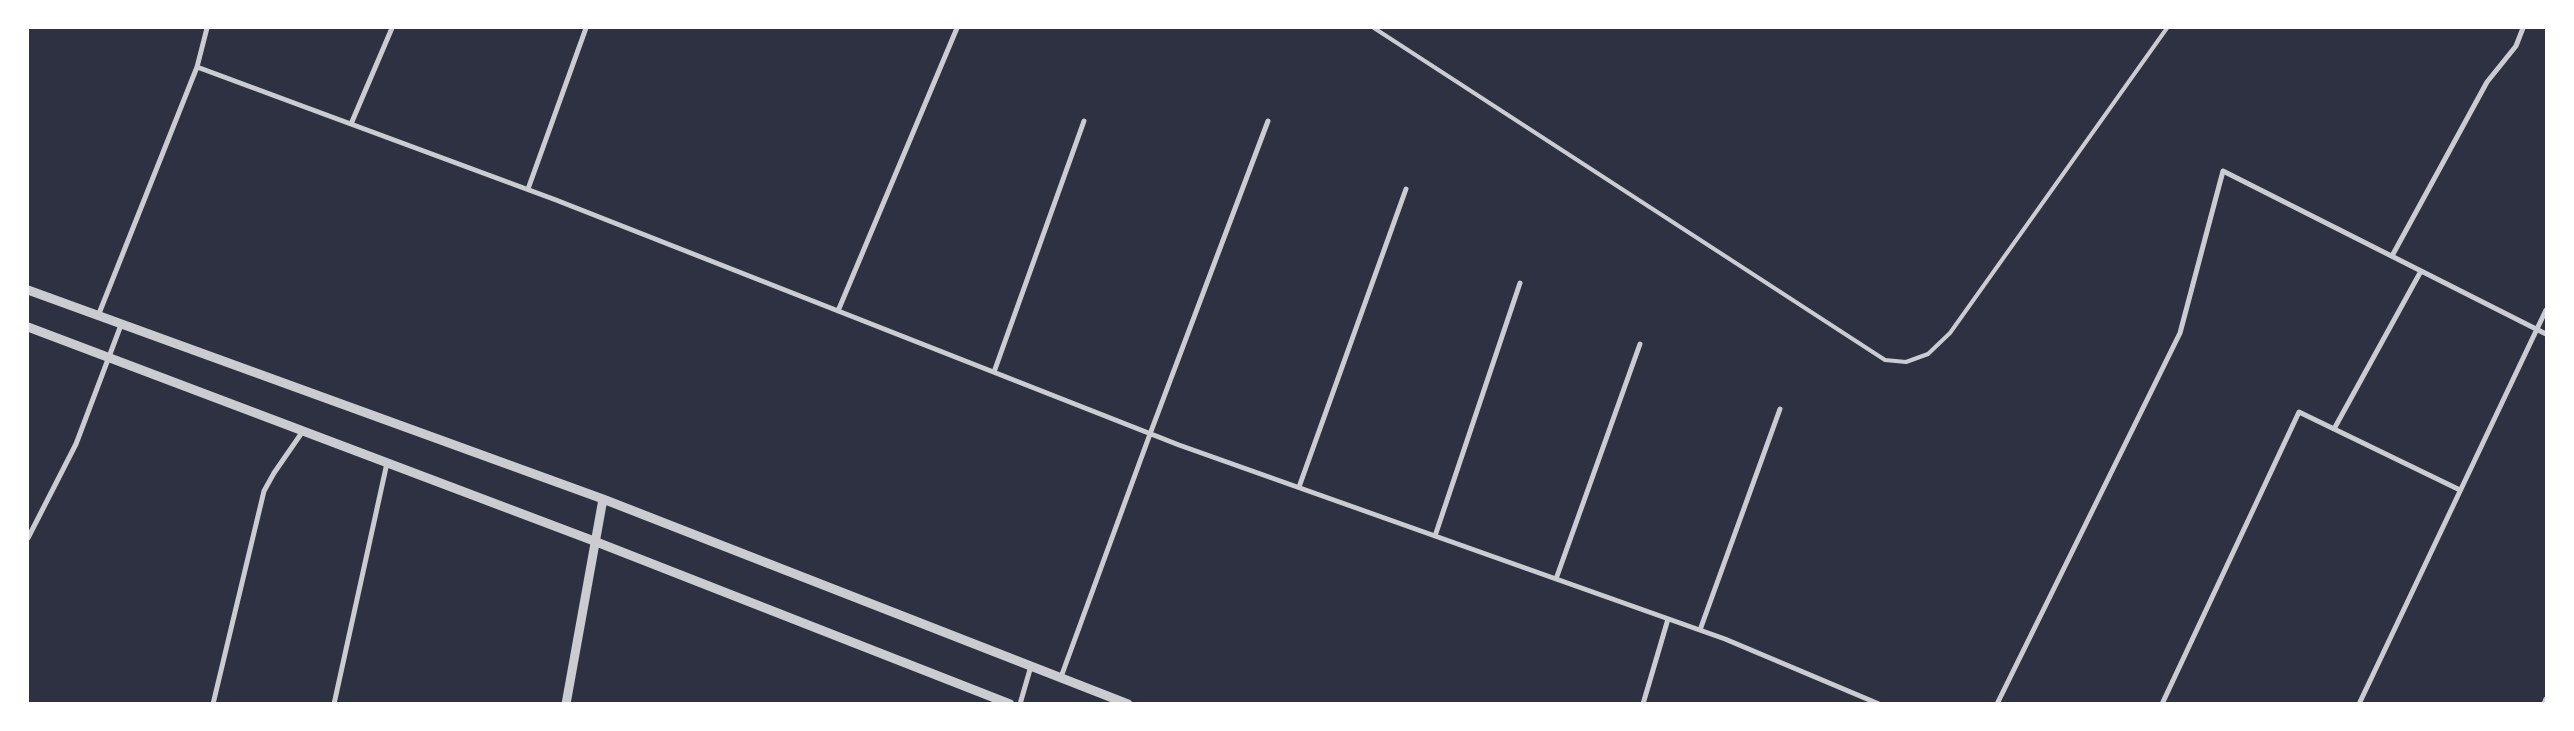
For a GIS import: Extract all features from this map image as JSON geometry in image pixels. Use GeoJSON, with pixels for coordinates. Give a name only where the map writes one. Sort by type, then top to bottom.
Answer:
{"type":"FeatureCollection","features":[{"type":"Feature","properties":{"kind":"street"},"geometry":{"type":"LineString","coordinates":[[98,316],[197,67],[207,28]]}},
{"type":"Feature","properties":{"kind":"street"},"geometry":{"type":"LineString","coordinates":[[351,124],[392,28]]}},
{"type":"Feature","properties":{"kind":"street"},"geometry":{"type":"LineString","coordinates":[[528,189],[586,28]]}},
{"type":"Feature","properties":{"kind":"street"},"geometry":{"type":"LineString","coordinates":[[838,311],[957,28]]}},
{"type":"Feature","properties":{"kind":"street"},"geometry":{"type":"LineString","coordinates":[[2392,256],[2487,82],[2516,46],[2523,28]]}},
{"type":"Feature","properties":{"kind":"street"},"geometry":{"type":"LineString","coordinates":[[197,67],[528,189],[1150,434],[1700,630],[1879,704]]}},
{"type":"Feature","properties":{"kind":"street"},"geometry":{"type":"LineString","coordinates":[[994,372],[1084,121]]}},
{"type":"Feature","properties":{"kind":"street"},"geometry":{"type":"LineString","coordinates":[[1061,677],[1268,121]]}},
{"type":"Feature","properties":{"kind":"street"},"geometry":{"type":"LineString","coordinates":[[1997,704],[2180,333],[2223,171],[2546,334]]}},
{"type":"Feature","properties":{"kind":"street"},"geometry":{"type":"LineString","coordinates":[[1299,487],[1406,189]]}},
{"type":"Feature","properties":{"kind":"street"},"geometry":{"type":"LineString","coordinates":[[2334,429],[2422,271]]}},
{"type":"Feature","properties":{"kind":"street"},"geometry":{"type":"LineString","coordinates":[[1435,536],[1520,283]]}},
{"type":"Feature","properties":{"kind":"street"},"geometry":{"type":"LineString","coordinates":[[28,290],[602,499],[1128,704]]}},
{"type":"Feature","properties":{"kind":"street"},"geometry":{"type":"LineString","coordinates":[[2359,704],[2546,310]]}},
{"type":"Feature","properties":{"kind":"street"},"geometry":{"type":"LineString","coordinates":[[28,538],[76,444],[122,325]]}},
{"type":"Feature","properties":{"kind":"street"},"geometry":{"type":"LineString","coordinates":[[28,327],[594,541],[1010,704]]}},
{"type":"Feature","properties":{"kind":"street"},"geometry":{"type":"LineString","coordinates":[[1556,579],[1640,344]]}},
{"type":"Feature","properties":{"kind":"street"},"geometry":{"type":"LineString","coordinates":[[1700,630],[1780,409]]}},
{"type":"Feature","properties":{"kind":"street"},"geometry":{"type":"LineString","coordinates":[[2162,704],[2299,412],[2460,490]]}},
{"type":"Feature","properties":{"kind":"street"},"geometry":{"type":"LineString","coordinates":[[213,704],[264,491],[302,431]]}},
{"type":"Feature","properties":{"kind":"street"},"geometry":{"type":"LineString","coordinates":[[334,704],[387,463]]}},
{"type":"Feature","properties":{"kind":"street"},"geometry":{"type":"LineString","coordinates":[[566,704],[602,499]]}},
{"type":"Feature","properties":{"kind":"street"},"geometry":{"type":"LineString","coordinates":[[1643,704],[1668,620]]}},
{"type":"Feature","properties":{"kind":"street"},"geometry":{"type":"LineString","coordinates":[[1020,704],[1031,666]]}},
{"type":"Feature","properties":{"kind":"street"},"geometry":{"type":"LineString","coordinates":[[2544,704],[2546,699]]}},
{"type":"Feature","properties":{"kind":"lane"},"geometry":{"type":"LineString","coordinates":[[1374,28],[1885,360],[1906,362],[1928,354],[1950,332],[2167,28]]}}]}
